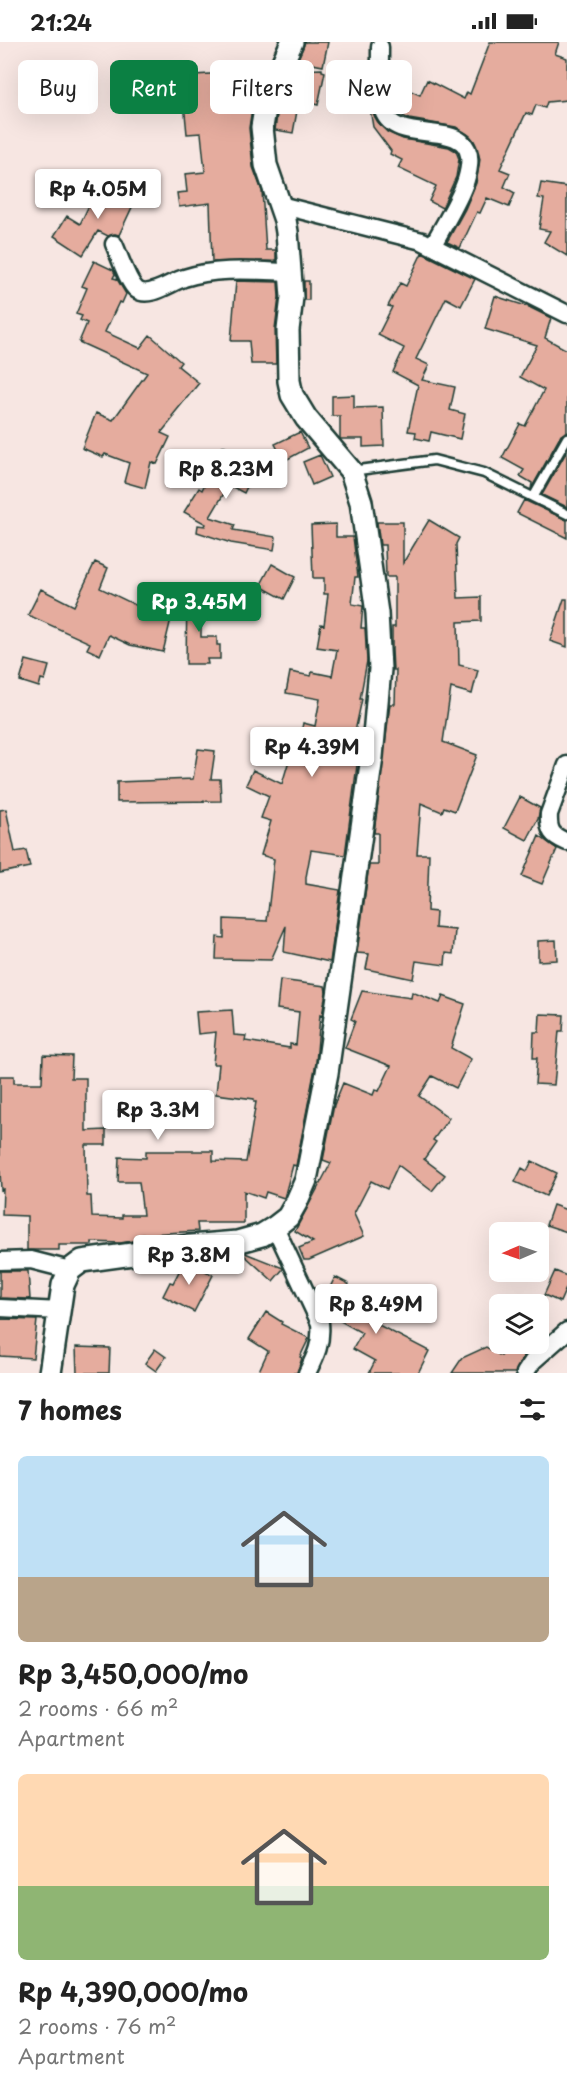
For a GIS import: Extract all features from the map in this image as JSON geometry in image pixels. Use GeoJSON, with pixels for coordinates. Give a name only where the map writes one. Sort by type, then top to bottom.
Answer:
{"type":"FeatureCollection","features":[{"type":"Feature","properties":{"kind":"street"},"geometry":{"type":"LineString","coordinates":[[50,1373],[63,1286],[70,1270],[82,1261],[237,1242],[262,1235],[288,1217],[296,1203],[306,1180],[315,1140],[327,1072],[372,757],[380,669],[377,613],[361,502],[351,471],[306,418],[292,395],[289,381],[288,355],[292,297],[287,232],[266,165],[262,127],[267,97],[292,42]]}},
{"type":"Feature","properties":{"kind":"street"},"geometry":{"type":"LineString","coordinates":[[380,47],[383,112],[392,122],[412,132],[445,134],[462,142],[468,150],[470,159],[466,181],[433,245]]}},
{"type":"Feature","properties":{"kind":"street"},"geometry":{"type":"LineString","coordinates":[[280,205],[412,237],[433,245],[567,314]]}},
{"type":"Feature","properties":{"kind":"street"},"geometry":{"type":"LineString","coordinates":[[114,244],[132,284],[136,290],[144,293],[184,278],[202,274],[240,271],[290,272]]}},
{"type":"Feature","properties":{"kind":"street"},"geometry":{"type":"LineString","coordinates":[[566,769],[549,814],[548,823],[555,837],[567,842]]}},
{"type":"Feature","properties":{"kind":"street"},"geometry":{"type":"LineString","coordinates":[[275,1227],[320,1323],[319,1350],[308,1373]]}},
{"type":"Feature","properties":{"kind":"street"},"geometry":{"type":"LineString","coordinates":[[0,1261],[31,1260],[70,1270]]}},
{"type":"Feature","properties":{"kind":"street"},"geometry":{"type":"LineString","coordinates":[[0,1308],[60,1311]]}},
{"type":"Feature","properties":{"kind":"street"},"geometry":{"type":"LineString","coordinates":[[525,1373],[533,1361],[567,1331]]}},
{"type":"Feature","properties":{"kind":"lane"},"geometry":{"type":"LineString","coordinates":[[534,496],[567,438]]}},
{"type":"Feature","properties":{"kind":"lane"},"geometry":{"type":"LineString","coordinates":[[351,471],[434,460],[484,473],[567,514]]}},
{"type":"Feature","properties":{"kind":"building"},"geometry":{"type":"Polygon","coordinates":[[[305,42],[328,42],[323,66],[314,64],[314,60],[297,60],[305,42]]]}},
{"type":"Feature","properties":{"kind":"building"},"geometry":{"type":"Polygon","coordinates":[[[490,42],[559,42],[555,54],[567,58],[567,100],[547,102],[545,108],[536,105],[532,115],[526,113],[500,169],[510,173],[504,187],[515,193],[509,207],[487,198],[480,213],[477,212],[460,248],[447,242],[476,183],[480,159],[474,141],[456,127],[409,119],[399,114],[412,114],[412,92],[420,95],[427,80],[464,99],[467,92],[470,94],[490,42]]]}},
{"type":"Feature","properties":{"kind":"building"},"geometry":{"type":"Polygon","coordinates":[[[314,69],[322,69],[325,72],[318,105],[314,104],[314,69]]]}},
{"type":"Feature","properties":{"kind":"building"},"geometry":{"type":"Polygon","coordinates":[[[210,74],[210,114],[251,114],[249,128],[253,167],[262,191],[266,250],[276,250],[276,261],[212,262],[210,203],[179,207],[177,193],[187,192],[185,174],[205,172],[201,133],[187,134],[185,114],[198,114],[198,75],[210,74]]]}},
{"type":"Feature","properties":{"kind":"building"},"geometry":{"type":"Polygon","coordinates":[[[277,114],[296,114],[293,133],[275,130],[277,114]]]}},
{"type":"Feature","properties":{"kind":"building"},"geometry":{"type":"Polygon","coordinates":[[[371,114],[374,114],[387,132],[403,139],[449,147],[456,151],[459,159],[456,177],[442,208],[429,201],[436,186],[398,168],[402,160],[390,154],[391,151],[373,127],[371,114]]]}},
{"type":"Feature","properties":{"kind":"building"},"geometry":{"type":"Polygon","coordinates":[[[126,183],[140,190],[119,235],[108,236],[98,231],[83,255],[54,236],[67,216],[80,224],[95,193],[116,203],[126,183]]]}},
{"type":"Feature","properties":{"kind":"building"},"geometry":{"type":"Polygon","coordinates":[[[541,183],[567,187],[567,256],[544,242],[550,231],[539,229],[544,199],[538,198],[541,183]]]}},
{"type":"Feature","properties":{"kind":"building"},"geometry":{"type":"Polygon","coordinates":[[[422,253],[475,279],[461,306],[446,298],[416,359],[429,365],[422,380],[455,387],[450,410],[465,414],[460,439],[431,432],[429,441],[415,438],[416,432],[408,431],[418,385],[393,372],[404,348],[378,335],[392,307],[388,306],[400,283],[406,286],[422,253]]]}},
{"type":"Feature","properties":{"kind":"building"},"geometry":{"type":"Polygon","coordinates":[[[94,261],[113,270],[115,274],[113,278],[117,279],[126,294],[122,303],[119,302],[105,332],[140,348],[150,335],[181,362],[178,366],[199,383],[161,433],[170,437],[157,464],[151,462],[145,488],[124,482],[129,463],[105,454],[103,457],[82,448],[96,413],[113,420],[147,373],[79,342],[87,323],[80,320],[82,316],[76,314],[87,288],[82,286],[94,261]]]}},
{"type":"Feature","properties":{"kind":"building"},"geometry":{"type":"Polygon","coordinates":[[[236,281],[278,282],[279,297],[275,329],[276,364],[251,364],[249,341],[231,341],[236,281]]]}},
{"type":"Feature","properties":{"kind":"building"},"geometry":{"type":"Polygon","coordinates":[[[304,281],[309,281],[309,300],[304,300],[304,281]]]}},
{"type":"Feature","properties":{"kind":"building"},"geometry":{"type":"Polygon","coordinates":[[[495,296],[529,307],[551,318],[545,338],[567,350],[567,432],[561,435],[531,489],[532,483],[520,476],[524,470],[502,458],[520,424],[525,426],[544,390],[520,377],[537,345],[485,329],[495,296]]]}},
{"type":"Feature","properties":{"kind":"building"},"geometry":{"type":"Polygon","coordinates":[[[354,395],[354,408],[383,407],[384,446],[363,447],[363,439],[340,439],[340,416],[332,416],[332,396],[354,395]]]}},
{"type":"Feature","properties":{"kind":"building"},"geometry":{"type":"Polygon","coordinates":[[[300,432],[308,448],[284,461],[275,444],[300,432]]]}},
{"type":"Feature","properties":{"kind":"building"},"geometry":{"type":"Polygon","coordinates":[[[223,446],[258,464],[244,493],[229,485],[210,517],[235,525],[233,530],[276,537],[274,550],[231,543],[197,532],[198,525],[205,526],[206,524],[184,512],[199,488],[202,490],[223,446]]]}},
{"type":"Feature","properties":{"kind":"building"},"geometry":{"type":"Polygon","coordinates":[[[567,451],[567,507],[542,495],[567,451]]]}},
{"type":"Feature","properties":{"kind":"building"},"geometry":{"type":"Polygon","coordinates":[[[320,455],[330,477],[312,485],[303,462],[320,455]]]}},
{"type":"Feature","properties":{"kind":"building"},"geometry":{"type":"Polygon","coordinates":[[[524,500],[567,520],[567,538],[517,513],[524,500]]]}},
{"type":"Feature","properties":{"kind":"building"},"geometry":{"type":"Polygon","coordinates":[[[429,520],[459,538],[456,544],[458,598],[481,597],[481,621],[458,622],[459,665],[478,670],[472,694],[451,688],[443,742],[477,755],[455,811],[444,807],[442,812],[421,803],[417,854],[429,854],[427,911],[436,912],[435,928],[455,930],[453,954],[446,953],[445,965],[416,961],[413,979],[366,969],[369,954],[357,953],[369,865],[378,865],[378,833],[374,833],[390,704],[395,704],[396,670],[393,670],[392,627],[395,627],[395,577],[386,577],[385,545],[380,545],[377,522],[403,522],[403,563],[429,520]]]}},
{"type":"Feature","properties":{"kind":"building"},"geometry":{"type":"Polygon","coordinates":[[[336,524],[336,537],[353,537],[358,577],[355,577],[352,604],[363,606],[361,628],[365,628],[367,661],[353,741],[360,743],[345,855],[311,850],[306,877],[306,884],[340,890],[330,962],[284,952],[286,926],[271,960],[216,959],[217,937],[224,938],[224,919],[267,921],[274,859],[261,855],[271,821],[261,818],[269,796],[246,785],[253,770],[282,784],[290,757],[296,759],[303,723],[315,726],[320,699],[286,693],[290,672],[311,676],[312,672],[332,676],[337,650],[317,647],[321,624],[324,625],[328,594],[324,594],[324,578],[313,578],[311,525],[336,524]]]}},
{"type":"Feature","properties":{"kind":"building"},"geometry":{"type":"Polygon","coordinates":[[[95,562],[108,568],[100,588],[156,615],[160,595],[176,598],[163,652],[130,645],[109,635],[100,655],[87,649],[90,643],[28,615],[41,589],[74,606],[95,562]]]}},
{"type":"Feature","properties":{"kind":"building"},"geometry":{"type":"Polygon","coordinates":[[[272,564],[295,577],[284,599],[260,586],[272,564]]]}},
{"type":"Feature","properties":{"kind":"building"},"geometry":{"type":"Polygon","coordinates":[[[187,592],[206,592],[206,609],[201,609],[201,637],[217,637],[217,645],[220,645],[220,659],[207,659],[208,664],[186,664],[187,592]]]}},
{"type":"Feature","properties":{"kind":"building"},"geometry":{"type":"Polygon","coordinates":[[[564,599],[567,599],[567,647],[550,641],[564,599]]]}},
{"type":"Feature","properties":{"kind":"building"},"geometry":{"type":"Polygon","coordinates":[[[26,660],[49,666],[45,680],[41,679],[39,687],[20,681],[26,660]]]}},
{"type":"Feature","properties":{"kind":"building"},"geometry":{"type":"Polygon","coordinates":[[[198,749],[215,751],[211,779],[220,779],[221,801],[117,802],[117,782],[193,779],[198,749]]]}},
{"type":"Feature","properties":{"kind":"building"},"geometry":{"type":"Polygon","coordinates":[[[520,797],[540,808],[538,819],[527,840],[504,828],[520,797]]]}},
{"type":"Feature","properties":{"kind":"building"},"geometry":{"type":"Polygon","coordinates":[[[6,809],[15,852],[26,850],[30,867],[0,873],[0,810],[6,809]]]}},
{"type":"Feature","properties":{"kind":"building"},"geometry":{"type":"Polygon","coordinates":[[[539,836],[557,849],[542,884],[522,876],[539,836]]]}},
{"type":"Feature","properties":{"kind":"building"},"geometry":{"type":"Polygon","coordinates":[[[556,940],[557,960],[538,961],[538,941],[556,940]]]}},
{"type":"Feature","properties":{"kind":"building"},"geometry":{"type":"Polygon","coordinates":[[[280,980],[325,986],[326,992],[322,1016],[320,1015],[316,1063],[296,1166],[293,1165],[284,1198],[266,1192],[264,1198],[244,1191],[244,1223],[197,1223],[198,1231],[136,1235],[145,1239],[120,1243],[92,1242],[92,1245],[59,1245],[59,1250],[27,1250],[27,1216],[2,1215],[0,1076],[14,1076],[14,1083],[42,1083],[43,1055],[72,1056],[71,1078],[86,1078],[86,1131],[106,1130],[106,1145],[86,1145],[87,1196],[91,1196],[92,1217],[122,1218],[122,1215],[143,1215],[139,1182],[118,1182],[119,1157],[146,1158],[146,1151],[213,1151],[213,1161],[246,1162],[256,1102],[254,1099],[216,1094],[219,1064],[213,1064],[216,1032],[198,1034],[196,1012],[232,1010],[234,1035],[246,1036],[245,1041],[290,1048],[290,1044],[296,1045],[299,1012],[277,1009],[280,980]]]}},
{"type":"Feature","properties":{"kind":"building"},"geometry":{"type":"Polygon","coordinates":[[[362,991],[411,998],[412,992],[440,1003],[443,996],[465,1004],[451,1048],[471,1059],[456,1088],[432,1076],[419,1096],[449,1118],[433,1140],[436,1142],[424,1159],[445,1175],[432,1191],[398,1165],[387,1189],[371,1181],[354,1214],[364,1236],[309,1260],[304,1260],[299,1248],[313,1242],[295,1231],[331,1163],[323,1160],[334,1105],[343,1083],[373,1095],[375,1090],[379,1091],[391,1066],[345,1048],[355,1021],[351,1019],[362,991]]]}},
{"type":"Feature","properties":{"kind":"building"},"geometry":{"type":"Polygon","coordinates":[[[540,1014],[564,1015],[563,1031],[559,1031],[554,1085],[535,1084],[537,1058],[533,1058],[534,1032],[539,1032],[540,1014]]]}},
{"type":"Feature","properties":{"kind":"building"},"geometry":{"type":"Polygon","coordinates":[[[532,1161],[557,1173],[546,1196],[515,1182],[522,1168],[527,1171],[532,1161]]]}},
{"type":"Feature","properties":{"kind":"building"},"geometry":{"type":"Polygon","coordinates":[[[553,1205],[567,1210],[567,1232],[549,1226],[547,1222],[553,1205]]]}},
{"type":"Feature","properties":{"kind":"building"},"geometry":{"type":"Polygon","coordinates":[[[243,1254],[283,1269],[273,1281],[243,1254]]]}},
{"type":"Feature","properties":{"kind":"building"},"geometry":{"type":"Polygon","coordinates":[[[185,1260],[213,1275],[194,1312],[163,1296],[185,1260]]]}},
{"type":"Feature","properties":{"kind":"building"},"geometry":{"type":"Polygon","coordinates":[[[0,1271],[28,1271],[30,1299],[0,1298],[0,1271]]]}},
{"type":"Feature","properties":{"kind":"building"},"geometry":{"type":"Polygon","coordinates":[[[555,1271],[567,1276],[567,1286],[560,1302],[549,1297],[549,1294],[544,1294],[555,1271]]]}},
{"type":"Feature","properties":{"kind":"building"},"geometry":{"type":"Polygon","coordinates":[[[335,1277],[349,1284],[346,1291],[372,1305],[365,1318],[429,1351],[418,1373],[369,1373],[375,1361],[353,1349],[362,1333],[335,1318],[341,1306],[325,1298],[335,1277]]]}},
{"type":"Feature","properties":{"kind":"building"},"geometry":{"type":"Polygon","coordinates":[[[266,1312],[282,1322],[281,1324],[309,1338],[300,1357],[302,1358],[297,1373],[258,1373],[268,1351],[249,1339],[266,1312]]]}},
{"type":"Feature","properties":{"kind":"building"},"geometry":{"type":"Polygon","coordinates":[[[0,1319],[37,1320],[33,1358],[0,1356],[0,1319]]]}},
{"type":"Feature","properties":{"kind":"building"},"geometry":{"type":"Polygon","coordinates":[[[76,1347],[110,1348],[109,1373],[77,1373],[76,1347]]]}},
{"type":"Feature","properties":{"kind":"building"},"geometry":{"type":"Polygon","coordinates":[[[486,1347],[489,1349],[489,1354],[501,1356],[503,1354],[525,1354],[515,1373],[452,1373],[462,1358],[486,1347]]]}},
{"type":"Feature","properties":{"kind":"building"},"geometry":{"type":"Polygon","coordinates":[[[155,1349],[166,1357],[156,1371],[145,1363],[155,1349]]]}}]}
